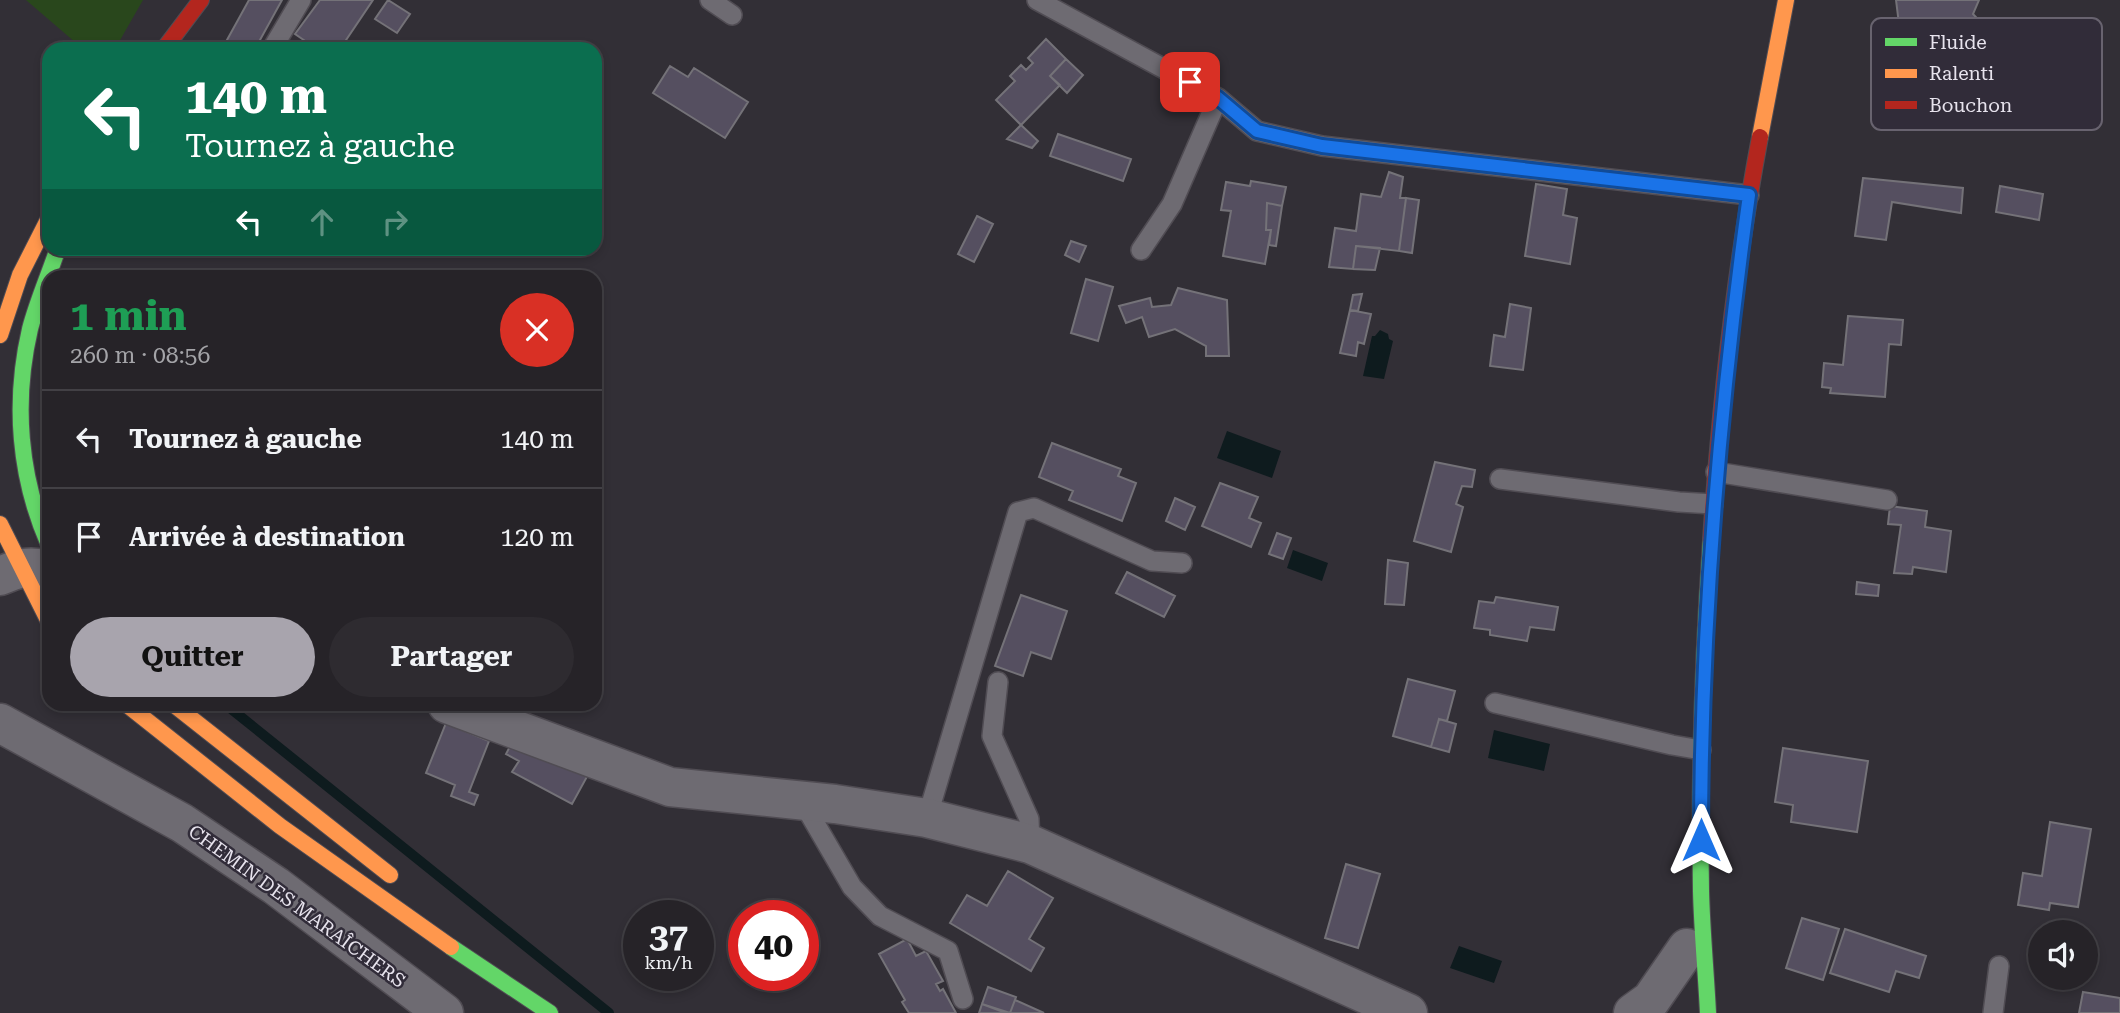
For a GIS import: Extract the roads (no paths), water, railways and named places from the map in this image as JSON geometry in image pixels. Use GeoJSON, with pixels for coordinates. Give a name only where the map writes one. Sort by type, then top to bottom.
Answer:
{"type":"FeatureCollection","features":[{"type":"Feature","properties":{"kind":"main road"},"geometry":{"type":"LineString","coordinates":[[169,42],[201,0]]}},
{"type":"Feature","properties":{"kind":"main road"},"geometry":{"type":"LineString","coordinates":[[1703,1005],[1701,750],[1705,622],[1713,504],[1731,326],[1749,195],[1786,0]]}},
{"type":"Feature","properties":{"kind":"main road"},"geometry":{"type":"LineString","coordinates":[[0,335],[5,314],[42,232]]}},
{"type":"Feature","properties":{"kind":"main road"},"geometry":{"type":"LineString","coordinates":[[33,500],[24,458],[20,409],[30,328],[42,294]]}},
{"type":"Feature","properties":{"kind":"main road"},"geometry":{"type":"LineString","coordinates":[[0,524],[29,565],[42,602]]}},
{"type":"Feature","properties":{"kind":"main road"},"geometry":{"type":"LineString","coordinates":[[134,711],[301,842],[551,1013]]}},
{"type":"Feature","properties":{"kind":"main road"},"geometry":{"type":"LineString","coordinates":[[182,711],[402,885]]}},
{"type":"Feature","properties":{"kind":"main road"},"geometry":{"type":"LineString","coordinates":[[1701,892],[1687,948],[1703,1005]]}},
{"type":"Feature","properties":{"kind":"main road"},"geometry":{"type":"LineString","coordinates":[[478,945],[551,1013]]}},
{"type":"Feature","properties":{"kind":"street"},"geometry":{"type":"LineString","coordinates":[[29,565],[33,500]]}},
{"type":"Feature","properties":{"kind":"street"},"geometry":{"type":"LineString","coordinates":[[466,711],[670,787],[927,818],[1030,845],[1408,1013]]}},
{"type":"Feature","properties":{"kind":"street","name":"CHEMIN DES MARAÎCHERS"},"geometry":{"type":"LineString","coordinates":[[0,723],[182,823],[276,886],[444,1013]]}},
{"type":"Feature","properties":{"kind":"street"},"geometry":{"type":"LineString","coordinates":[[1633,1013],[1651,1000],[1687,948]]}},
{"type":"Feature","properties":{"kind":"lane"},"geometry":{"type":"LineString","coordinates":[[276,42],[301,0]]}},
{"type":"Feature","properties":{"kind":"lane"},"geometry":{"type":"LineString","coordinates":[[710,0],[732,15]]}},
{"type":"Feature","properties":{"kind":"lane"},"geometry":{"type":"LineString","coordinates":[[1037,0],[1218,98],[1257,131],[1322,146],[1749,195]]}},
{"type":"Feature","properties":{"kind":"lane"},"geometry":{"type":"LineString","coordinates":[[1141,250],[1172,204],[1218,98]]}},
{"type":"Feature","properties":{"kind":"lane"},"geometry":{"type":"LineString","coordinates":[[1716,472],[1886,500]]}},
{"type":"Feature","properties":{"kind":"lane"},"geometry":{"type":"LineString","coordinates":[[1500,480],[1713,504]]}},
{"type":"Feature","properties":{"kind":"lane"},"geometry":{"type":"LineString","coordinates":[[927,818],[1018,512],[1034,508],[1152,561],[1182,563]]}},
{"type":"Feature","properties":{"kind":"lane"},"geometry":{"type":"LineString","coordinates":[[998,682],[992,736],[1029,819],[1030,845]]}},
{"type":"Feature","properties":{"kind":"lane"},"geometry":{"type":"LineString","coordinates":[[1494,703],[1701,750]]}},
{"type":"Feature","properties":{"kind":"lane"},"geometry":{"type":"LineString","coordinates":[[802,801],[852,887],[880,916],[948,951],[963,999]]}},
{"type":"Feature","properties":{"kind":"lane"},"geometry":{"type":"LineString","coordinates":[[1993,1013],[1999,966]]}},
{"type":"Feature","properties":{"kind":"waterway"},"geometry":{"type":"LineString","coordinates":[[234,711],[609,1013]]}}]}
